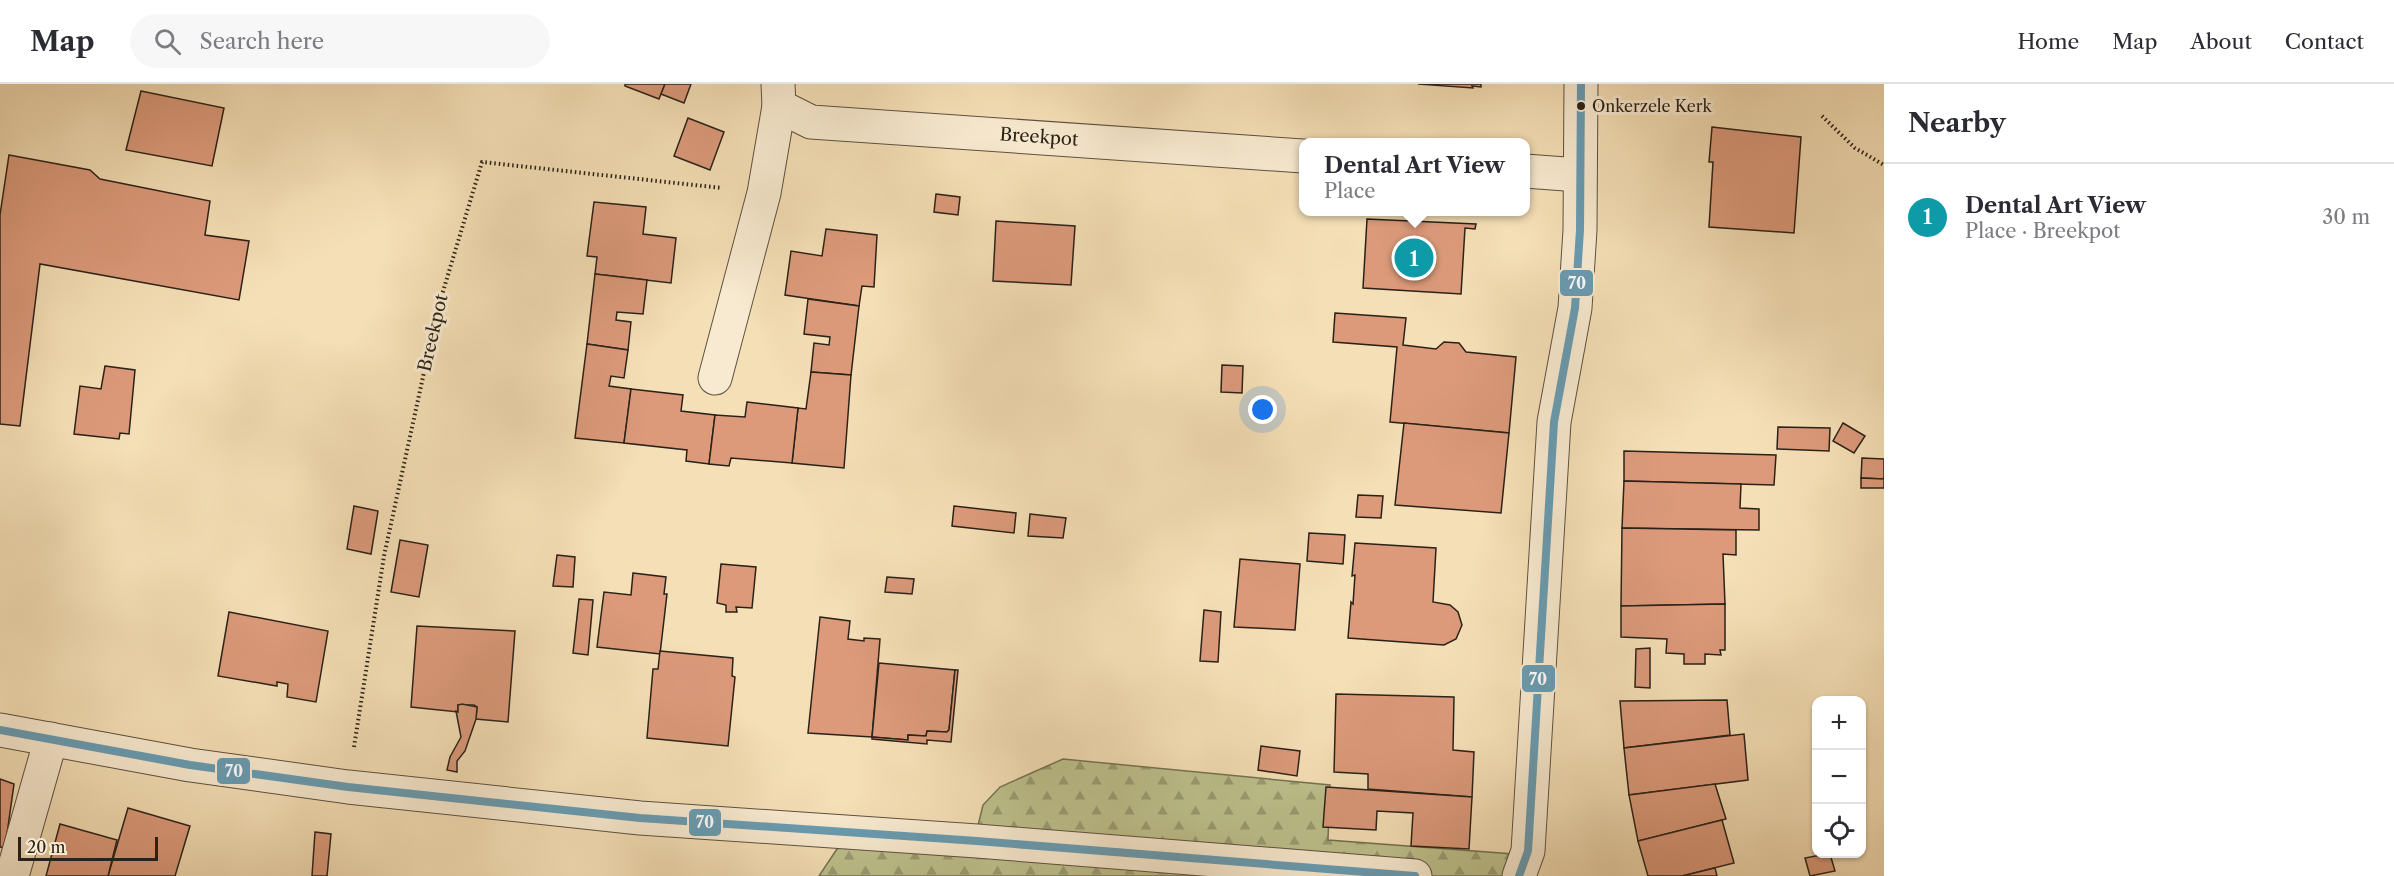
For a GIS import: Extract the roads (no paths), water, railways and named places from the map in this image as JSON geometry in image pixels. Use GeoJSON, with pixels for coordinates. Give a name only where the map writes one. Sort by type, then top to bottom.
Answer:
{"type":"FeatureCollection","features":[{"type":"Feature","properties":{"kind":"street"},"geometry":{"type":"LineString","coordinates":[[1519,876],[1528,851],[1554,422],[1575,308],[1580,230],[1581,84]]}},
{"type":"Feature","properties":{"kind":"street","name":"Breekpot"},"geometry":{"type":"LineString","coordinates":[[778,95],[811,122],[1299,156]]}},
{"type":"Feature","properties":{"kind":"street","name":"Breekpot"},"geometry":{"type":"LineString","coordinates":[[715,378],[764,192],[778,95]]}},
{"type":"Feature","properties":{"kind":"street"},"geometry":{"type":"LineString","coordinates":[[1530,171],[1579,175]]}},
{"type":"Feature","properties":{"kind":"street"},"geometry":{"type":"LineString","coordinates":[[0,730],[190,765],[348,787],[640,818],[977,841],[1415,876]]}},
{"type":"Feature","properties":{"kind":"street"},"geometry":{"type":"LineString","coordinates":[[12,876],[51,740]]}},
{"type":"Feature","properties":{"kind":"place","name":"Onkerzele Kerk"},"geometry":{"type":"Point","coordinates":[1581,106]}},
{"type":"Feature","properties":{"kind":"place","name":"Dental Art View"},"geometry":{"type":"Point","coordinates":[1414,258]}}]}
